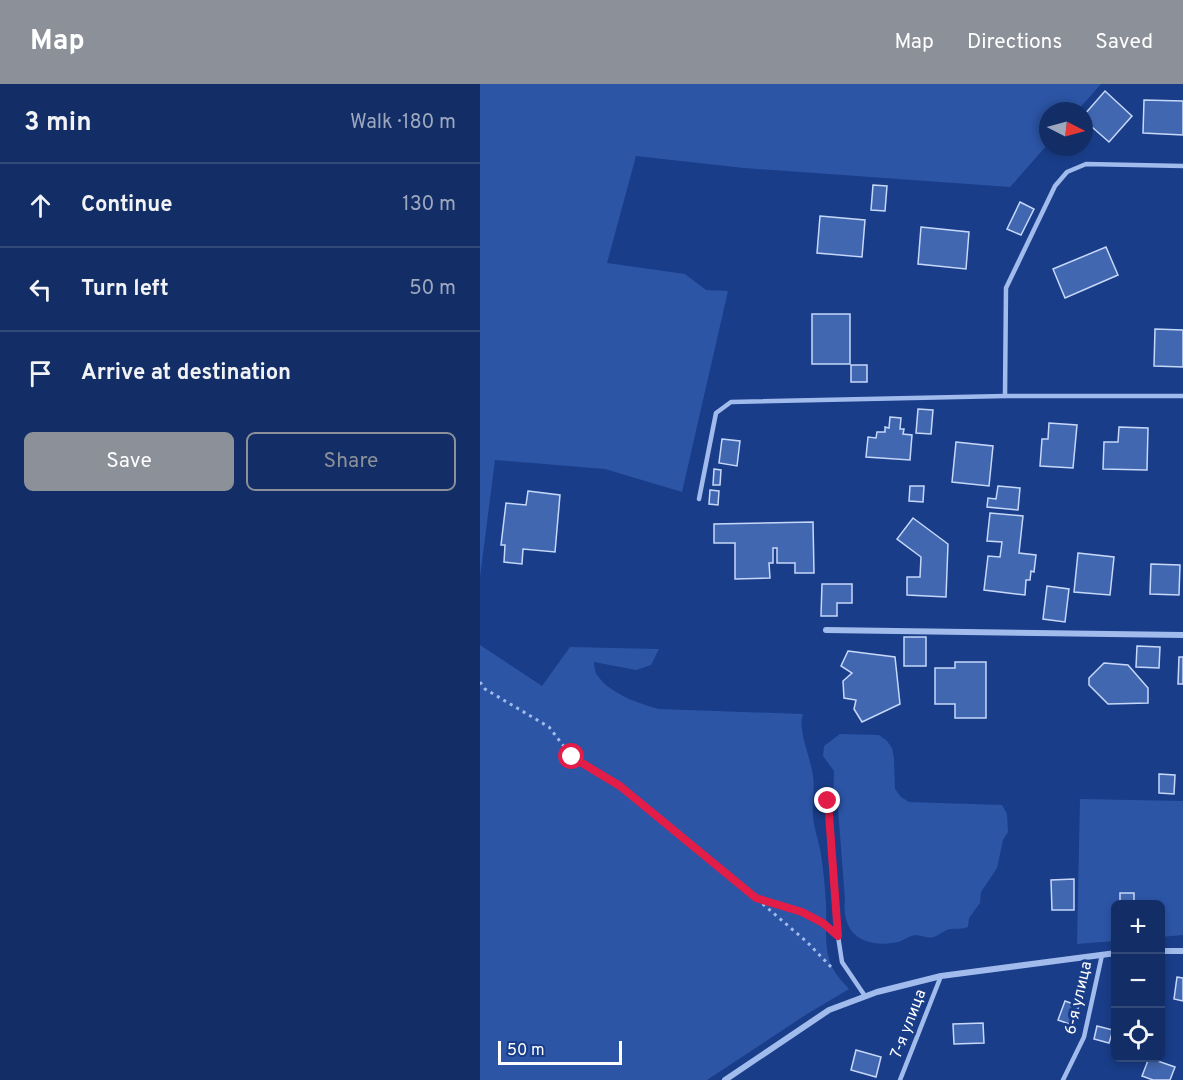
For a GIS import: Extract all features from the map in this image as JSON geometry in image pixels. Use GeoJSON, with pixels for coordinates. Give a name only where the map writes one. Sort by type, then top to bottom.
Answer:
{"type":"FeatureCollection","features":[{"type":"Feature","properties":{"kind":"street"},"geometry":{"type":"LineString","coordinates":[[826,630],[1183,634]]}},
{"type":"Feature","properties":{"kind":"street"},"geometry":{"type":"LineString","coordinates":[[1165,951],[1183,951]]}},
{"type":"Feature","properties":{"kind":"street"},"geometry":{"type":"LineString","coordinates":[[725,1080],[829,1010],[865,996],[941,976],[1111,952]]}},
{"type":"Feature","properties":{"kind":"lane"},"geometry":{"type":"LineString","coordinates":[[1005,396],[1006,288],[1055,186],[1067,172],[1086,164],[1183,166]]}},
{"type":"Feature","properties":{"kind":"lane"},"geometry":{"type":"LineString","coordinates":[[699,499],[716,413],[731,402],[1005,396],[1183,396]]}},
{"type":"Feature","properties":{"kind":"lane"},"geometry":{"type":"LineString","coordinates":[[828,801],[842,962],[865,996]]}},
{"type":"Feature","properties":{"kind":"lane","name":"6-я улица"},"geometry":{"type":"LineString","coordinates":[[1063,1080],[1084,1037],[1102,953]]}},
{"type":"Feature","properties":{"kind":"lane","name":"7-я улица"},"geometry":{"type":"LineString","coordinates":[[900,1080],[941,976]]}},
{"type":"Feature","properties":{"kind":"path"},"geometry":{"type":"LineString","coordinates":[[480,681],[485,689],[549,727],[572,757],[620,786],[807,942],[839,975],[857,984]]}},
{"type":"Feature","properties":{"kind":"path"},"geometry":{"type":"LineString","coordinates":[[756,898],[802,912],[823,923],[838,936]]}},
{"type":"Feature","properties":{"kind":"shaded area"},"geometry":{"type":"Polygon","coordinates":[[[480,84],[1101,84],[1085,102],[1039,102],[1039,154],[1010,187],[744,168],[636,156],[607,263],[685,274],[706,290],[728,291],[682,492],[605,469],[495,460],[480,577],[480,84]]]}},
{"type":"Feature","properties":{"kind":"shaded area"},"geometry":{"type":"Polygon","coordinates":[[[480,645],[542,686],[570,647],[659,649],[651,665],[636,670],[594,662],[597,675],[617,692],[634,701],[659,709],[803,714],[803,736],[814,781],[814,821],[824,876],[827,952],[830,963],[849,989],[707,1080],[480,1080],[480,645]]]}},
{"type":"Feature","properties":{"kind":"shaded area"},"geometry":{"type":"Polygon","coordinates":[[[840,734],[879,735],[887,741],[892,748],[894,758],[895,789],[909,802],[1002,805],[1007,814],[1008,832],[1003,840],[997,868],[981,892],[980,903],[969,918],[968,927],[948,930],[931,937],[915,935],[886,944],[866,941],[851,931],[845,912],[838,809],[833,801],[834,771],[823,756],[824,746],[840,734]]]}},
{"type":"Feature","properties":{"kind":"shaded area"},"geometry":{"type":"Polygon","coordinates":[[[1080,799],[1183,801],[1183,935],[1165,937],[1165,900],[1111,900],[1111,941],[1077,944],[1080,799]]]}},
{"type":"Feature","properties":{"kind":"building"},"geometry":{"type":"Polygon","coordinates":[[[1105,91],[1132,116],[1109,142],[1093,128],[1093,105],[1105,91]]]}},
{"type":"Feature","properties":{"kind":"building"},"geometry":{"type":"Polygon","coordinates":[[[1144,100],[1183,101],[1183,135],[1143,133],[1144,100]]]}},
{"type":"Feature","properties":{"kind":"building"},"geometry":{"type":"Polygon","coordinates":[[[873,185],[887,186],[885,211],[871,210],[873,185]]]}},
{"type":"Feature","properties":{"kind":"building"},"geometry":{"type":"Polygon","coordinates":[[[1020,202],[1034,209],[1021,235],[1007,229],[1020,202]]]}},
{"type":"Feature","properties":{"kind":"building"},"geometry":{"type":"Polygon","coordinates":[[[820,216],[865,220],[862,257],[817,253],[820,216]]]}},
{"type":"Feature","properties":{"kind":"building"},"geometry":{"type":"Polygon","coordinates":[[[921,227],[969,232],[966,269],[918,264],[921,227]]]}},
{"type":"Feature","properties":{"kind":"building"},"geometry":{"type":"Polygon","coordinates":[[[1106,247],[1118,275],[1065,298],[1053,269],[1106,247]]]}},
{"type":"Feature","properties":{"kind":"building"},"geometry":{"type":"Polygon","coordinates":[[[812,314],[850,314],[850,364],[812,364],[812,314]]]}},
{"type":"Feature","properties":{"kind":"building"},"geometry":{"type":"Polygon","coordinates":[[[1155,329],[1183,330],[1183,367],[1154,366],[1155,329]]]}},
{"type":"Feature","properties":{"kind":"building"},"geometry":{"type":"Polygon","coordinates":[[[851,365],[867,365],[867,382],[851,382],[851,365]]]}},
{"type":"Feature","properties":{"kind":"building"},"geometry":{"type":"Polygon","coordinates":[[[918,409],[933,410],[931,434],[916,433],[918,409]]]}},
{"type":"Feature","properties":{"kind":"building"},"geometry":{"type":"Polygon","coordinates":[[[890,417],[901,418],[900,429],[904,429],[903,434],[912,435],[910,460],[866,457],[868,437],[876,438],[877,432],[885,432],[885,427],[889,428],[890,417]]]}},
{"type":"Feature","properties":{"kind":"building"},"geometry":{"type":"Polygon","coordinates":[[[1049,423],[1077,425],[1073,468],[1040,466],[1042,439],[1048,439],[1049,423]]]}},
{"type":"Feature","properties":{"kind":"building"},"geometry":{"type":"Polygon","coordinates":[[[1119,427],[1148,428],[1147,470],[1103,469],[1104,442],[1118,442],[1119,427]]]}},
{"type":"Feature","properties":{"kind":"building"},"geometry":{"type":"Polygon","coordinates":[[[722,439],[740,441],[737,466],[719,463],[722,439]]]}},
{"type":"Feature","properties":{"kind":"building"},"geometry":{"type":"Polygon","coordinates":[[[956,442],[993,446],[989,486],[952,482],[956,442]]]}},
{"type":"Feature","properties":{"kind":"building"},"geometry":{"type":"Polygon","coordinates":[[[714,469],[721,470],[720,485],[713,485],[714,469]]]}},
{"type":"Feature","properties":{"kind":"building"},"geometry":{"type":"Polygon","coordinates":[[[910,486],[924,486],[923,502],[909,501],[910,486]]]}},
{"type":"Feature","properties":{"kind":"building"},"geometry":{"type":"Polygon","coordinates":[[[998,486],[1020,488],[1018,510],[987,507],[988,498],[996,499],[998,486]]]}},
{"type":"Feature","properties":{"kind":"building"},"geometry":{"type":"Polygon","coordinates":[[[710,490],[719,491],[718,505],[709,504],[710,490]]]}},
{"type":"Feature","properties":{"kind":"building"},"geometry":{"type":"Polygon","coordinates":[[[528,491],[560,495],[555,552],[523,549],[522,564],[504,562],[505,545],[501,545],[506,503],[526,505],[528,491]]]}},
{"type":"Feature","properties":{"kind":"building"},"geometry":{"type":"Polygon","coordinates":[[[990,513],[1023,516],[1019,553],[1036,555],[1034,572],[1031,571],[1030,580],[1026,580],[1025,595],[984,590],[988,556],[1000,557],[1002,542],[987,541],[990,513]]]}},
{"type":"Feature","properties":{"kind":"building"},"geometry":{"type":"Polygon","coordinates":[[[913,518],[948,544],[946,597],[907,595],[907,577],[920,577],[921,557],[897,539],[913,518]]]}},
{"type":"Feature","properties":{"kind":"building"},"geometry":{"type":"Polygon","coordinates":[[[813,522],[814,573],[795,573],[795,563],[777,563],[777,548],[773,548],[773,563],[769,563],[770,578],[735,579],[735,543],[714,543],[714,524],[813,522]]]}},
{"type":"Feature","properties":{"kind":"building"},"geometry":{"type":"Polygon","coordinates":[[[1078,553],[1114,557],[1110,595],[1074,592],[1078,553]]]}},
{"type":"Feature","properties":{"kind":"building"},"geometry":{"type":"Polygon","coordinates":[[[1151,564],[1180,565],[1179,595],[1150,594],[1151,564]]]}},
{"type":"Feature","properties":{"kind":"building"},"geometry":{"type":"Polygon","coordinates":[[[822,584],[852,584],[852,603],[837,603],[837,616],[821,616],[822,584]]]}},
{"type":"Feature","properties":{"kind":"building"},"geometry":{"type":"Polygon","coordinates":[[[1047,586],[1069,589],[1065,622],[1043,619],[1047,586]]]}},
{"type":"Feature","properties":{"kind":"building"},"geometry":{"type":"Polygon","coordinates":[[[904,637],[926,637],[926,666],[904,666],[904,637]]]}},
{"type":"Feature","properties":{"kind":"building"},"geometry":{"type":"Polygon","coordinates":[[[1137,646],[1160,647],[1159,668],[1136,667],[1137,646]]]}},
{"type":"Feature","properties":{"kind":"building"},"geometry":{"type":"Polygon","coordinates":[[[848,651],[895,657],[900,704],[862,722],[854,709],[856,700],[844,698],[843,681],[852,673],[841,666],[848,651]]]}},
{"type":"Feature","properties":{"kind":"building"},"geometry":{"type":"Polygon","coordinates":[[[1179,657],[1183,657],[1183,684],[1178,684],[1179,657]]]}},
{"type":"Feature","properties":{"kind":"building"},"geometry":{"type":"Polygon","coordinates":[[[955,662],[986,662],[986,718],[955,718],[955,704],[935,704],[935,668],[955,668],[955,662]]]}},
{"type":"Feature","properties":{"kind":"building"},"geometry":{"type":"Polygon","coordinates":[[[1104,663],[1128,665],[1148,688],[1148,703],[1108,704],[1089,685],[1089,678],[1104,663]]]}},
{"type":"Feature","properties":{"kind":"building"},"geometry":{"type":"Polygon","coordinates":[[[1159,774],[1175,775],[1174,794],[1159,793],[1159,774]]]}},
{"type":"Feature","properties":{"kind":"building"},"geometry":{"type":"Polygon","coordinates":[[[1074,879],[1074,910],[1052,910],[1051,880],[1074,879]]]}},
{"type":"Feature","properties":{"kind":"building"},"geometry":{"type":"Polygon","coordinates":[[[1120,893],[1134,893],[1134,900],[1120,900],[1120,893]]]}},
{"type":"Feature","properties":{"kind":"building"},"geometry":{"type":"Polygon","coordinates":[[[1177,977],[1183,978],[1183,1001],[1174,999],[1177,977]]]}},
{"type":"Feature","properties":{"kind":"building"},"geometry":{"type":"Polygon","coordinates":[[[1065,1001],[1079,1006],[1072,1025],[1058,1020],[1065,1001]]]}},
{"type":"Feature","properties":{"kind":"building"},"geometry":{"type":"Polygon","coordinates":[[[983,1023],[984,1043],[954,1044],[953,1024],[983,1023]]]}},
{"type":"Feature","properties":{"kind":"building"},"geometry":{"type":"Polygon","coordinates":[[[1097,1026],[1111,1030],[1109,1043],[1094,1039],[1097,1026]]]}},
{"type":"Feature","properties":{"kind":"building"},"geometry":{"type":"Polygon","coordinates":[[[856,1050],[881,1057],[876,1077],[851,1070],[856,1050]]]}},
{"type":"Feature","properties":{"kind":"building"},"geometry":{"type":"Polygon","coordinates":[[[1147,1062],[1161,1062],[1175,1067],[1170,1080],[1153,1080],[1142,1076],[1147,1062]]]}},
{"type":"Feature","properties":{"kind":"route"},"geometry":{"type":"LineString","coordinates":[[572,757],[620,786],[756,898],[802,912],[823,923],[838,936],[828,801]]}}]}
